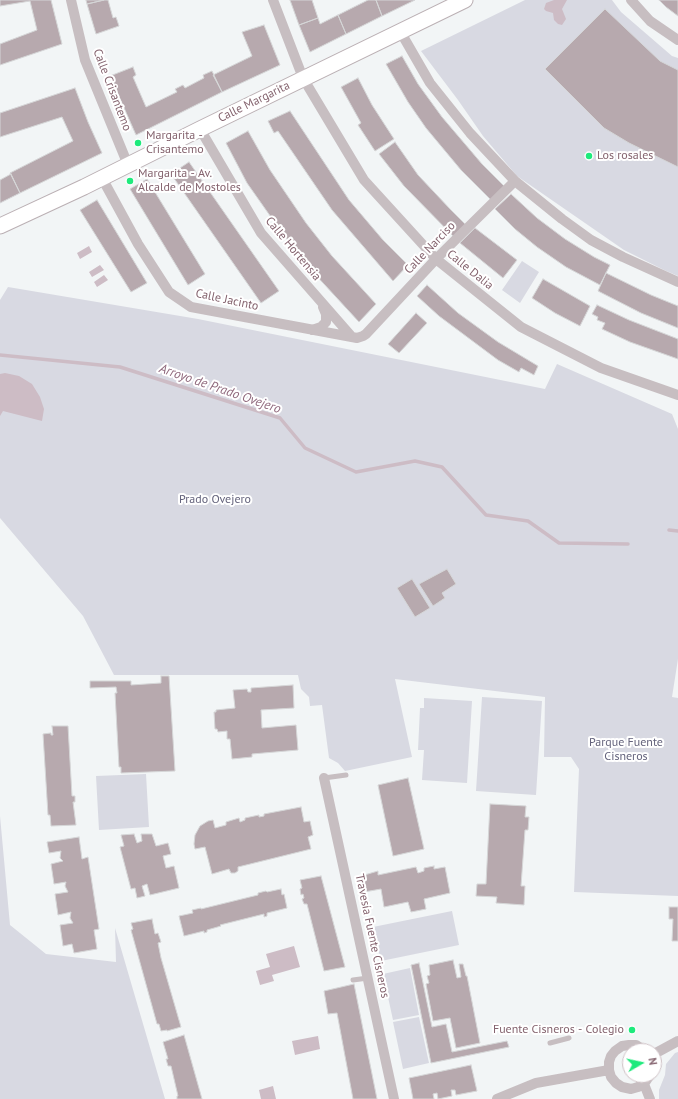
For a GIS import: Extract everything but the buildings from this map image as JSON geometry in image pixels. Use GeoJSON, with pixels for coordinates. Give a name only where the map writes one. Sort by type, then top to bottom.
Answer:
{"type":"FeatureCollection","features":[{"type":"Feature","properties":{"kind":"street","name":"Calle Crisantemo"},"geometry":{"type":"LineString","coordinates":[[71,0],[85,60],[128,164]]}},
{"type":"Feature","properties":{"kind":"street","name":"Calle Dalia"},"geometry":{"type":"LineString","coordinates":[[273,0],[303,78],[364,180],[436,259],[521,327],[601,368],[678,394]]}},
{"type":"Feature","properties":{"kind":"street","name":"Calle Margarita"},"geometry":{"type":"LineString","coordinates":[[0,226],[102,178],[303,78],[465,0]]}},
{"type":"Feature","properties":{"kind":"street"},"geometry":{"type":"LineString","coordinates":[[631,0],[650,22],[678,40]]}},
{"type":"Feature","properties":{"kind":"street"},"geometry":{"type":"LineString","coordinates":[[400,31],[430,83],[470,133],[515,181],[591,240],[623,257],[678,282]]}},
{"type":"Feature","properties":{"kind":"street","name":"Calle Hortensia"},"geometry":{"type":"LineString","coordinates":[[200,129],[261,233],[352,337]]}},
{"type":"Feature","properties":{"kind":"street","name":"Calle Jacinto"},"geometry":{"type":"LineString","coordinates":[[102,178],[138,244],[169,292],[191,307],[352,337],[360,337],[366,334]]}},
{"type":"Feature","properties":{"kind":"street","name":"Calle Narciso"},"geometry":{"type":"LineString","coordinates":[[366,334],[436,259],[515,181]]}},
{"type":"Feature","properties":{"kind":"street"},"geometry":{"type":"LineString","coordinates":[[312,330],[324,325],[327,318],[325,311],[316,295]]}},
{"type":"Feature","properties":{"kind":"street","name":"Travesía Fuente Cisneros"},"geometry":{"type":"LineString","coordinates":[[324,778],[394,1099]]}},
{"type":"Feature","properties":{"kind":"street"},"geometry":{"type":"LineString","coordinates":[[662,1050],[678,1041]]}},
{"type":"Feature","properties":{"kind":"street"},"geometry":{"type":"LineString","coordinates":[[622,1046],[611,1056],[609,1062],[611,1078],[622,1087],[631,1089],[644,1084],[650,1099]]}},
{"type":"Feature","properties":{"kind":"street"},"geometry":{"type":"LineString","coordinates":[[497,1099],[536,1083],[609,1070]]}},
{"type":"Feature","properties":{"kind":"lane"},"geometry":{"type":"LineString","coordinates":[[324,778],[346,775]]}},
{"type":"Feature","properties":{"kind":"lane"},"geometry":{"type":"LineString","coordinates":[[354,980],[368,978]]}},
{"type":"Feature","properties":{"kind":"lane"},"geometry":{"type":"LineString","coordinates":[[550,1043],[569,1038]]}},
{"type":"Feature","properties":{"kind":"green space","name":"Los rosales"},"geometry":{"type":"Polygon","coordinates":[[[525,0],[612,0],[621,12],[672,56],[678,58],[678,276],[624,250],[517,176],[483,136],[421,51],[525,0]]]}},
{"type":"Feature","properties":{"kind":"green space"},"geometry":{"type":"Polygon","coordinates":[[[522,261],[539,272],[520,303],[502,290],[522,261]]]}},
{"type":"Feature","properties":{"kind":"green space","name":"Prado Ovejero"},"geometry":{"type":"Polygon","coordinates":[[[8,287],[198,319],[545,389],[557,364],[672,414],[678,429],[678,659],[672,697],[678,698],[678,896],[574,892],[579,769],[571,757],[544,757],[545,697],[395,679],[412,757],[345,771],[338,763],[329,758],[322,705],[310,706],[309,697],[301,689],[298,675],[114,675],[83,616],[0,518],[0,300],[8,287]]]}},
{"type":"Feature","properties":{"kind":"green space"},"geometry":{"type":"Polygon","coordinates":[[[482,697],[542,701],[536,795],[476,791],[482,697]]]}},
{"type":"Feature","properties":{"kind":"green space"},"geometry":{"type":"Polygon","coordinates":[[[424,698],[472,701],[467,783],[422,780],[424,750],[418,750],[420,708],[424,708],[424,698]]]}},
{"type":"Feature","properties":{"kind":"green space"},"geometry":{"type":"Polygon","coordinates":[[[146,774],[149,827],[99,830],[96,776],[146,774]]]}},
{"type":"Feature","properties":{"kind":"green space"},"geometry":{"type":"Polygon","coordinates":[[[0,816],[10,925],[46,954],[116,962],[115,928],[165,1099],[0,1099],[0,816]]]}},
{"type":"Feature","properties":{"kind":"green space"},"geometry":{"type":"Polygon","coordinates":[[[452,911],[459,945],[381,961],[373,927],[452,911]]]}},
{"type":"Feature","properties":{"kind":"green space"},"geometry":{"type":"Polygon","coordinates":[[[410,968],[419,1015],[393,1020],[383,974],[410,968]]]}},
{"type":"Feature","properties":{"kind":"green space"},"geometry":{"type":"Polygon","coordinates":[[[419,1017],[429,1063],[403,1069],[393,1022],[419,1017]]]}},
{"type":"Feature","properties":{"kind":"green space"},"geometry":{"type":"Polygon","coordinates":[[[678,1052],[678,1099],[659,1099],[659,1090],[665,1075],[666,1064],[675,1053],[678,1052]]]}},
{"type":"Feature","properties":{"kind":"shaded area"},"geometry":{"type":"Polygon","coordinates":[[[554,0],[567,0],[562,9],[566,19],[562,25],[558,24],[554,20],[553,13],[544,9],[546,3],[554,0]]]}},
{"type":"Feature","properties":{"kind":"shaded area"},"geometry":{"type":"Polygon","coordinates":[[[89,246],[92,252],[80,259],[77,253],[89,246]]]}},
{"type":"Feature","properties":{"kind":"shaded area"},"geometry":{"type":"Polygon","coordinates":[[[100,265],[104,270],[92,277],[89,272],[100,265]]]}},
{"type":"Feature","properties":{"kind":"shaded area"},"geometry":{"type":"Polygon","coordinates":[[[104,275],[108,280],[97,287],[94,282],[104,275]]]}},
{"type":"Feature","properties":{"kind":"shaded area"},"geometry":{"type":"Polygon","coordinates":[[[5,373],[19,376],[32,384],[40,397],[44,409],[42,421],[3,411],[0,416],[0,374],[5,373]]]}},
{"type":"Feature","properties":{"kind":"shaded area"},"geometry":{"type":"Polygon","coordinates":[[[294,946],[300,967],[272,975],[274,981],[260,985],[256,971],[270,967],[266,954],[294,946]]]}},
{"type":"Feature","properties":{"kind":"shaded area"},"geometry":{"type":"Polygon","coordinates":[[[318,1036],[320,1049],[295,1055],[292,1041],[318,1036]]]}},
{"type":"Feature","properties":{"kind":"shaded area"},"geometry":{"type":"Polygon","coordinates":[[[273,1086],[276,1099],[261,1099],[259,1090],[273,1086]]]}},
{"type":"Feature","properties":{"kind":"waterway","name":"Arroyo de Prado Ovejero"},"geometry":{"type":"LineString","coordinates":[[0,355],[120,367],[280,418],[305,448],[356,472],[415,461],[442,467],[486,515],[528,521],[559,543],[628,544]]}},
{"type":"Feature","properties":{"kind":"waterway","name":"Arroyo de Prado Ovejero"},"geometry":{"type":"LineString","coordinates":[[669,530],[678,531]]}},
{"type":"Feature","properties":{"kind":"place","name":"Margarita - Crisantemo"},"geometry":{"type":"Point","coordinates":[138,143]}},
{"type":"Feature","properties":{"kind":"place","name":"Los rosales"},"geometry":{"type":"Point","coordinates":[589,156]}},
{"type":"Feature","properties":{"kind":"place","name":"Margarita - Av. Alcalde de Mostoles"},"geometry":{"type":"Point","coordinates":[130,181]}},
{"type":"Feature","properties":{"kind":"place","name":"Fuente Cisneros - Colegio"},"geometry":{"type":"Point","coordinates":[632,1030]}},
{"type":"Feature","properties":{"kind":"park label","name":"Parque Fuente Cisneros"},"geometry":{"type":"Point","coordinates":[626,750]}}]}
